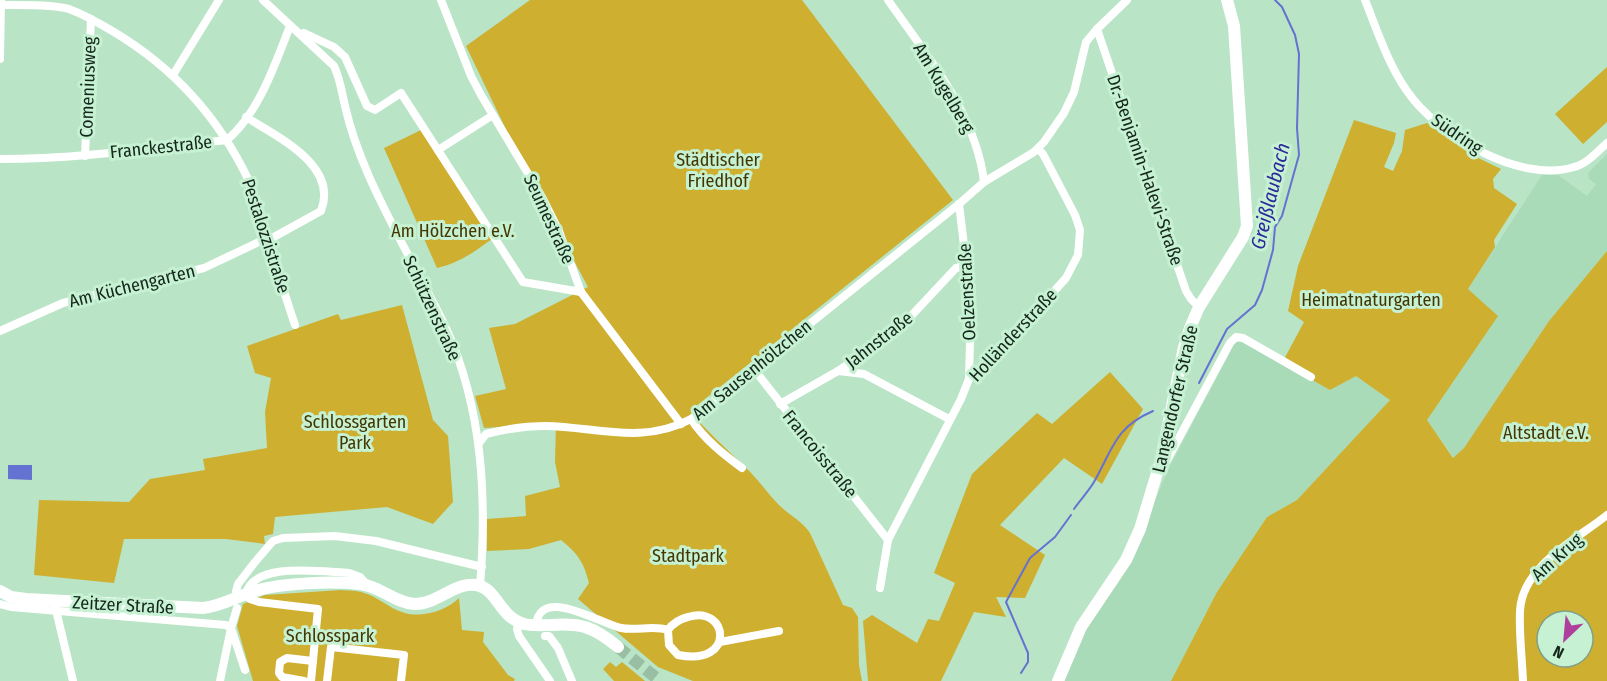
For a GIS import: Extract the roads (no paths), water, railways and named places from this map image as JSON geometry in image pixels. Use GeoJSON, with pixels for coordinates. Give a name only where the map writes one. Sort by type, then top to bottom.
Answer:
{"type":"FeatureCollection","features":[{"type":"Feature","properties":{"kind":"main road","name":"Langendorfer Straße"},"geometry":{"type":"LineString","coordinates":[[1058,681],[1081,627],[1126,560],[1146,513],[1161,460],[1184,347],[1199,307],[1247,226],[1234,26],[1227,0]]}},
{"type":"Feature","properties":{"kind":"main road","name":"Zeitzer Straße"},"geometry":{"type":"LineString","coordinates":[[1,597],[55,605],[203,608],[240,600],[273,586],[347,584],[368,585],[399,600],[417,604],[433,601],[463,585],[480,586]]}},
{"type":"Feature","properties":{"kind":"main road"},"geometry":{"type":"LineString","coordinates":[[480,586],[491,593],[505,613],[519,622],[536,626],[568,624],[587,626],[618,647]]}},
{"type":"Feature","properties":{"kind":"street"},"geometry":{"type":"LineString","coordinates":[[173,75],[219,0]]}},
{"type":"Feature","properties":{"kind":"street","name":"Schützenstraße"},"geometry":{"type":"LineString","coordinates":[[263,0],[334,66],[340,80],[354,139],[368,174],[446,330],[468,393],[479,443],[482,483],[480,586]]}},
{"type":"Feature","properties":{"kind":"street"},"geometry":{"type":"LineString","coordinates":[[442,3],[452,0]]}},
{"type":"Feature","properties":{"kind":"street","name":"Am Kugelberg"},"geometry":{"type":"LineString","coordinates":[[888,0],[932,63],[966,119],[981,158],[984,182]]}},
{"type":"Feature","properties":{"kind":"street"},"geometry":{"type":"LineString","coordinates":[[1038,148],[1064,113],[1074,92],[1086,42],[1097,28],[1127,0]]}},
{"type":"Feature","properties":{"kind":"street","name":"Südring"},"geometry":{"type":"LineString","coordinates":[[1365,0],[1388,55],[1407,91],[1429,116],[1468,145],[1497,159],[1514,164],[1559,170],[1575,167],[1607,143]]}},
{"type":"Feature","properties":{"kind":"street"},"geometry":{"type":"LineString","coordinates":[[0,59],[1,2]]}},
{"type":"Feature","properties":{"kind":"street","name":"Pestalozzistraße"},"geometry":{"type":"LineString","coordinates":[[1,2],[67,8],[91,19],[138,47],[173,75],[202,106],[227,140],[251,184],[264,240],[295,325]]}},
{"type":"Feature","properties":{"kind":"street","name":"Seumestraße"},"geometry":{"type":"LineString","coordinates":[[442,3],[471,76],[542,197],[559,231],[581,292],[681,424]]}},
{"type":"Feature","properties":{"kind":"street","name":"Comeniusweg"},"geometry":{"type":"LineString","coordinates":[[85,156],[91,19]]}},
{"type":"Feature","properties":{"kind":"street"},"geometry":{"type":"LineString","coordinates":[[290,27],[334,47],[345,57],[367,106],[375,110],[401,93],[523,282],[581,292]]}},
{"type":"Feature","properties":{"kind":"street","name":"Franckestraße"},"geometry":{"type":"LineString","coordinates":[[0,159],[85,156],[227,140],[238,131],[273,69],[290,27]]}},
{"type":"Feature","properties":{"kind":"street","name":"Dr.-Benjamin-Halevi-Straße"},"geometry":{"type":"LineString","coordinates":[[1097,28],[1186,291],[1199,307]]}},
{"type":"Feature","properties":{"kind":"street"},"geometry":{"type":"LineString","coordinates":[[438,150],[493,115]]}},
{"type":"Feature","properties":{"kind":"street","name":"Am Küchengarten"},"geometry":{"type":"LineString","coordinates":[[0,331],[63,303],[204,268],[316,216],[324,205],[325,190],[315,167],[300,152],[246,117]]}},
{"type":"Feature","properties":{"kind":"street","name":"Am Sausenhölzchen"},"geometry":{"type":"LineString","coordinates":[[479,443],[486,434],[519,427],[547,426],[606,433],[639,433],[665,430],[691,419],[984,182],[1038,148]]}},
{"type":"Feature","properties":{"kind":"street","name":"Holländerstraße"},"geometry":{"type":"LineString","coordinates":[[880,588],[888,540],[961,399],[969,379],[992,361],[1066,278],[1078,255],[1080,230],[1076,215],[1043,153],[1038,148]]}},
{"type":"Feature","properties":{"kind":"street","name":"Oelzenstraße"},"geometry":{"type":"LineString","coordinates":[[959,204],[971,303],[969,379]]}},
{"type":"Feature","properties":{"kind":"street","name":"Jahnstraße"},"geometry":{"type":"LineString","coordinates":[[780,404],[838,371],[882,340],[912,315],[956,268],[968,265]]}},
{"type":"Feature","properties":{"kind":"street"},"geometry":{"type":"LineString","coordinates":[[1161,460],[1166,462],[1230,343],[1236,338],[1243,338],[1311,377]]}},
{"type":"Feature","properties":{"kind":"street","name":"Francoisstraße"},"geometry":{"type":"LineString","coordinates":[[753,368],[888,540]]}},
{"type":"Feature","properties":{"kind":"street"},"geometry":{"type":"LineString","coordinates":[[838,371],[864,375],[949,419]]}},
{"type":"Feature","properties":{"kind":"street"},"geometry":{"type":"LineString","coordinates":[[691,419],[724,455],[741,468]]}},
{"type":"Feature","properties":{"kind":"street","name":"Am Krug"},"geometry":{"type":"LineString","coordinates":[[1523,681],[1520,610],[1528,583],[1549,559],[1607,514]]}},
{"type":"Feature","properties":{"kind":"street"},"geometry":{"type":"LineString","coordinates":[[220,681],[231,628],[240,600],[236,591],[238,584],[273,541],[284,538],[335,536],[376,541],[482,567]]}},
{"type":"Feature","properties":{"kind":"street"},"geometry":{"type":"LineString","coordinates":[[240,600],[250,599],[318,609],[311,681]]}},
{"type":"Feature","properties":{"kind":"street"},"geometry":{"type":"LineString","coordinates":[[55,605],[73,681]]}},
{"type":"Feature","properties":{"kind":"street","name":"Zeitzer Straße"},"geometry":{"type":"LineString","coordinates":[[55,605],[222,624],[231,628]]}},
{"type":"Feature","properties":{"kind":"street"},"geometry":{"type":"LineString","coordinates":[[536,626],[537,618],[542,611],[556,607],[576,611],[624,629],[668,630]]}},
{"type":"Feature","properties":{"kind":"street"},"geometry":{"type":"LineString","coordinates":[[704,616],[717,625],[720,642],[716,650],[709,655],[697,657],[678,655],[669,645],[668,630],[674,623],[684,618],[704,616]]}},
{"type":"Feature","properties":{"kind":"street"},"geometry":{"type":"LineString","coordinates":[[519,622],[517,630],[519,636],[550,681]]}},
{"type":"Feature","properties":{"kind":"street"},"geometry":{"type":"LineString","coordinates":[[231,628],[245,670]]}},
{"type":"Feature","properties":{"kind":"street"},"geometry":{"type":"LineString","coordinates":[[720,642],[779,631]]}},
{"type":"Feature","properties":{"kind":"street"},"geometry":{"type":"LineString","coordinates":[[546,636],[549,636],[558,648],[572,681]]}},
{"type":"Feature","properties":{"kind":"street"},"geometry":{"type":"LineString","coordinates":[[327,681],[331,647],[404,655],[401,681]]}},
{"type":"Feature","properties":{"kind":"street"},"geometry":{"type":"LineString","coordinates":[[304,681],[282,677],[279,673],[280,662],[287,658],[313,661]]}},
{"type":"Feature","properties":{"kind":"water"},"geometry":{"type":"Polygon","coordinates":[[[8,465],[32,465],[32,480],[8,479],[8,465]]]}},
{"type":"Feature","properties":{"kind":"waterway","name":"Greißlaubach"},"geometry":{"type":"LineString","coordinates":[[1199,383],[1227,329],[1255,305],[1262,290],[1273,250],[1275,227],[1282,216],[1299,155],[1297,128],[1299,54],[1295,35],[1282,7],[1275,0]]}},
{"type":"Feature","properties":{"kind":"waterway","name":"Greißlaubach"},"geometry":{"type":"LineString","coordinates":[[1074,509],[1094,482],[1122,432],[1153,411]]}},
{"type":"Feature","properties":{"kind":"waterway","name":"Greißlaubach"},"geometry":{"type":"LineString","coordinates":[[1021,673],[1028,662],[1028,653],[1006,602],[1030,558],[1055,537],[1071,515]]}},
{"type":"Feature","properties":{"kind":"tunnel"},"geometry":{"type":"LineString","coordinates":[[618,647],[660,681]]}},
{"type":"Feature","properties":{"kind":"park label","name":"Städtischer Friedhof"},"geometry":{"type":"Point","coordinates":[718,170]}},
{"type":"Feature","properties":{"kind":"park label","name":"Am Hölzchen e.V."},"geometry":{"type":"Point","coordinates":[453,231]}},
{"type":"Feature","properties":{"kind":"park label","name":"Heimatnaturgarten"},"geometry":{"type":"Point","coordinates":[1371,300]}},
{"type":"Feature","properties":{"kind":"park label","name":"Schlossgarten Park"},"geometry":{"type":"Point","coordinates":[355,432]}},
{"type":"Feature","properties":{"kind":"park label","name":"Altstadt e.V."},"geometry":{"type":"Point","coordinates":[1546,433]}},
{"type":"Feature","properties":{"kind":"park label","name":"Stadtpark"},"geometry":{"type":"Point","coordinates":[688,556]}},
{"type":"Feature","properties":{"kind":"park label","name":"Schlosspark"},"geometry":{"type":"Point","coordinates":[330,636]}}]}
